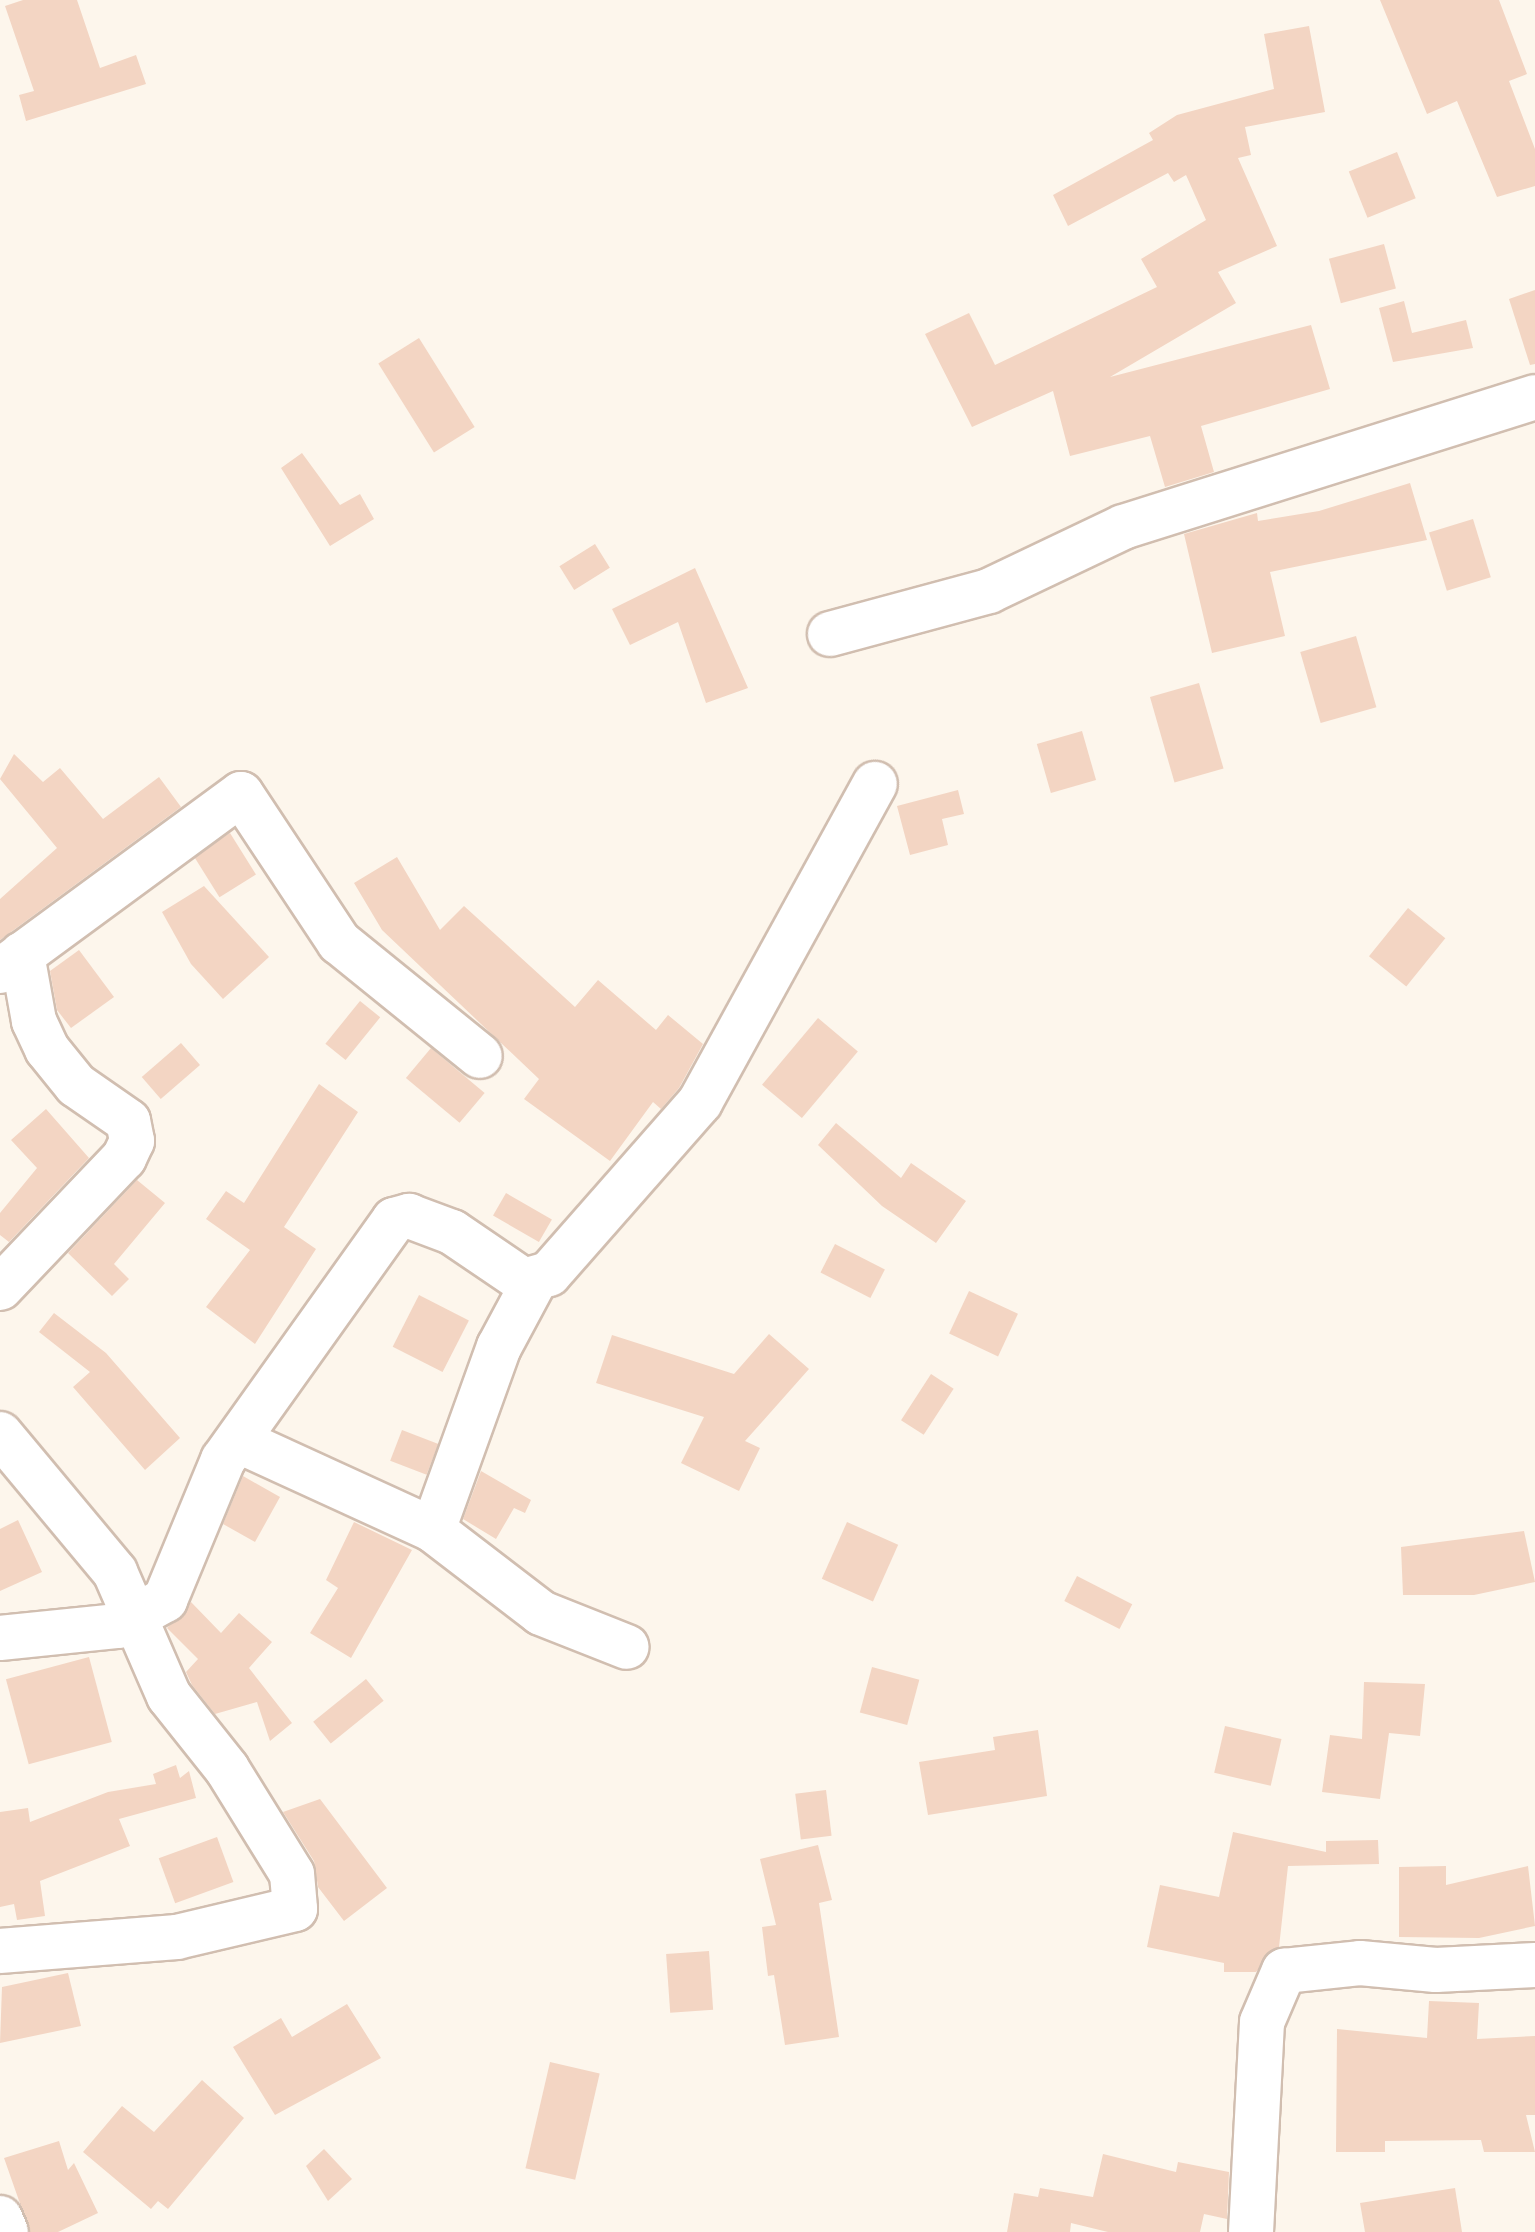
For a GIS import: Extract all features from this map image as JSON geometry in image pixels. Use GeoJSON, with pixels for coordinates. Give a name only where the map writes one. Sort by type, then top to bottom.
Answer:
{"type":"FeatureCollection","features":[{"type":"Feature","properties":{"kind":"street"},"geometry":{"type":"LineString","coordinates":[[830,634],[989,591],[1123,527],[1535,397]]}},
{"type":"Feature","properties":{"kind":"street"},"geometry":{"type":"LineString","coordinates":[[433,1530],[499,1347],[535,1280],[599,1223],[700,1102],[875,784]]}},
{"type":"Feature","properties":{"kind":"street"},"geometry":{"type":"LineString","coordinates":[[0,1288],[124,1158],[132,1141],[128,1121],[76,1085],[47,1049],[11,963],[241,794],[339,942],[480,1056]]}},
{"type":"Feature","properties":{"kind":"street"},"geometry":{"type":"LineString","coordinates":[[0,1638],[83,1634],[138,1619],[165,1600],[182,1572],[206,1498],[239,1441],[305,1336],[394,1220],[409,1216],[452,1232],[514,1278],[535,1280]]}},
{"type":"Feature","properties":{"kind":"street"},"geometry":{"type":"LineString","coordinates":[[0,1434],[115,1572],[169,1696],[227,1769],[292,1874],[295,1909],[177,1937],[0,1951]]}},
{"type":"Feature","properties":{"kind":"street"},"geometry":{"type":"LineString","coordinates":[[239,1441],[433,1530],[541,1613],[627,1647]]}},
{"type":"Feature","properties":{"kind":"street"},"geometry":{"type":"LineString","coordinates":[[1251,2232],[1262,2022],[1284,1971],[1360,1963],[1535,1965]]}},
{"type":"Feature","properties":{"kind":"street"},"geometry":{"type":"LineString","coordinates":[[0,2218],[6,2232]]}},
{"type":"Feature","properties":{"kind":"building"},"geometry":{"type":"Polygon","coordinates":[[[23,0],[77,0],[100,68],[136,55],[146,84],[26,121],[19,95],[34,91],[5,6],[23,0]]]}},
{"type":"Feature","properties":{"kind":"building"},"geometry":{"type":"Polygon","coordinates":[[[1380,0],[1499,0],[1527,74],[1509,81],[1535,149],[1535,186],[1497,197],[1457,101],[1427,114],[1380,0]]]}},
{"type":"Feature","properties":{"kind":"building"},"geometry":{"type":"Polygon","coordinates":[[[1309,26],[1325,112],[1245,127],[1251,155],[1238,158],[1277,246],[1218,272],[1236,303],[1110,377],[1311,325],[1330,389],[1201,426],[1214,472],[1165,487],[1150,436],[1070,456],[1053,391],[972,427],[925,334],[969,313],[995,365],[1157,287],[1141,259],[1206,220],[1186,175],[1174,182],[1168,173],[1068,226],[1053,195],[1153,140],[1149,133],[1177,115],[1274,89],[1264,34],[1309,26]]]}},
{"type":"Feature","properties":{"kind":"building"},"geometry":{"type":"Polygon","coordinates":[[[1397,152],[1416,198],[1368,218],[1349,171],[1397,152]]]}},
{"type":"Feature","properties":{"kind":"building"},"geometry":{"type":"Polygon","coordinates":[[[1384,244],[1396,288],[1341,303],[1329,259],[1384,244]]]}},
{"type":"Feature","properties":{"kind":"building"},"geometry":{"type":"Polygon","coordinates":[[[1535,290],[1535,364],[1530,365],[1509,299],[1535,290]]]}},
{"type":"Feature","properties":{"kind":"building"},"geometry":{"type":"Polygon","coordinates":[[[1404,301],[1412,333],[1466,320],[1473,348],[1393,362],[1379,308],[1404,301]]]}},
{"type":"Feature","properties":{"kind":"building"},"geometry":{"type":"Polygon","coordinates":[[[419,338],[475,427],[434,452],[378,363],[419,338]]]}},
{"type":"Feature","properties":{"kind":"building"},"geometry":{"type":"Polygon","coordinates":[[[302,453],[340,505],[360,494],[374,519],[330,546],[281,468],[302,453]]]}},
{"type":"Feature","properties":{"kind":"building"},"geometry":{"type":"Polygon","coordinates":[[[1410,483],[1427,540],[1270,572],[1285,636],[1212,653],[1184,534],[1257,513],[1258,521],[1319,511],[1410,483]]]}},
{"type":"Feature","properties":{"kind":"building"},"geometry":{"type":"Polygon","coordinates":[[[1473,519],[1491,577],[1447,591],[1429,532],[1473,519]]]}},
{"type":"Feature","properties":{"kind":"building"},"geometry":{"type":"Polygon","coordinates":[[[595,544],[610,568],[574,590],[559,566],[595,544]]]}},
{"type":"Feature","properties":{"kind":"building"},"geometry":{"type":"Polygon","coordinates":[[[695,568],[748,688],[706,703],[678,622],[630,645],[612,609],[695,568]]]}},
{"type":"Feature","properties":{"kind":"building"},"geometry":{"type":"Polygon","coordinates":[[[1356,636],[1376,707],[1321,723],[1300,652],[1356,636]]]}},
{"type":"Feature","properties":{"kind":"building"},"geometry":{"type":"Polygon","coordinates":[[[1199,683],[1224,769],[1175,783],[1150,697],[1199,683]]]}},
{"type":"Feature","properties":{"kind":"building"},"geometry":{"type":"Polygon","coordinates":[[[1082,731],[1096,780],[1051,793],[1037,744],[1082,731]]]}},
{"type":"Feature","properties":{"kind":"building"},"geometry":{"type":"Polygon","coordinates":[[[14,754],[43,782],[60,768],[103,819],[159,777],[181,807],[0,940],[0,899],[57,848],[0,779],[14,754]]]}},
{"type":"Feature","properties":{"kind":"building"},"geometry":{"type":"Polygon","coordinates":[[[958,790],[964,814],[942,819],[948,845],[910,855],[897,806],[958,790]]]}},
{"type":"Feature","properties":{"kind":"building"},"geometry":{"type":"Polygon","coordinates":[[[230,833],[256,875],[219,897],[194,856],[230,833]]]}},
{"type":"Feature","properties":{"kind":"building"},"geometry":{"type":"Polygon","coordinates":[[[397,857],[440,930],[464,906],[575,1007],[598,980],[656,1030],[668,1015],[703,1044],[679,1088],[661,1109],[653,1102],[610,1161],[524,1099],[539,1079],[382,930],[354,883],[397,857]]]}},
{"type":"Feature","properties":{"kind":"building"},"geometry":{"type":"Polygon","coordinates":[[[204,886],[269,957],[223,999],[191,964],[162,912],[204,886]]]}},
{"type":"Feature","properties":{"kind":"building"},"geometry":{"type":"Polygon","coordinates":[[[1408,908],[1445,938],[1406,986],[1369,956],[1408,908]]]}},
{"type":"Feature","properties":{"kind":"building"},"geometry":{"type":"Polygon","coordinates":[[[79,950],[114,997],[71,1028],[57,1010],[50,971],[79,950]]]}},
{"type":"Feature","properties":{"kind":"building"},"geometry":{"type":"Polygon","coordinates":[[[360,1001],[380,1017],[346,1060],[325,1044],[360,1001]]]}},
{"type":"Feature","properties":{"kind":"building"},"geometry":{"type":"Polygon","coordinates":[[[818,1018],[858,1051],[802,1118],[762,1085],[818,1018]]]}},
{"type":"Feature","properties":{"kind":"building"},"geometry":{"type":"Polygon","coordinates":[[[181,1043],[200,1065],[161,1099],[142,1077],[181,1043]]]}},
{"type":"Feature","properties":{"kind":"building"},"geometry":{"type":"Polygon","coordinates":[[[431,1048],[485,1093],[460,1123],[406,1078],[431,1048]]]}},
{"type":"Feature","properties":{"kind":"building"},"geometry":{"type":"Polygon","coordinates":[[[319,1084],[358,1112],[284,1227],[316,1249],[255,1344],[206,1307],[250,1250],[206,1219],[226,1191],[244,1203],[319,1084]]]}},
{"type":"Feature","properties":{"kind":"building"},"geometry":{"type":"Polygon","coordinates":[[[46,1109],[89,1158],[9,1242],[0,1235],[0,1213],[37,1168],[11,1140],[46,1109]]]}},
{"type":"Feature","properties":{"kind":"building"},"geometry":{"type":"Polygon","coordinates":[[[836,1123],[901,1178],[911,1163],[966,1201],[936,1243],[882,1206],[818,1145],[836,1123]]]}},
{"type":"Feature","properties":{"kind":"building"},"geometry":{"type":"Polygon","coordinates":[[[137,1180],[165,1203],[114,1264],[129,1279],[112,1296],[68,1253],[137,1180]]]}},
{"type":"Feature","properties":{"kind":"building"},"geometry":{"type":"Polygon","coordinates":[[[506,1193],[552,1220],[539,1242],[493,1216],[506,1193]]]}},
{"type":"Feature","properties":{"kind":"building"},"geometry":{"type":"Polygon","coordinates":[[[835,1244],[885,1269],[870,1298],[820,1273],[835,1244]]]}},
{"type":"Feature","properties":{"kind":"building"},"geometry":{"type":"Polygon","coordinates":[[[969,1291],[1018,1314],[998,1356],[949,1334],[969,1291]]]}},
{"type":"Feature","properties":{"kind":"building"},"geometry":{"type":"Polygon","coordinates":[[[419,1295],[469,1320],[443,1372],[393,1347],[419,1295]]]}},
{"type":"Feature","properties":{"kind":"building"},"geometry":{"type":"Polygon","coordinates":[[[54,1313],[106,1353],[180,1438],[145,1470],[73,1387],[90,1372],[39,1332],[54,1313]]]}},
{"type":"Feature","properties":{"kind":"building"},"geometry":{"type":"Polygon","coordinates":[[[769,1334],[809,1369],[745,1441],[760,1448],[739,1491],[681,1463],[704,1417],[596,1383],[612,1335],[734,1374],[769,1334]]]}},
{"type":"Feature","properties":{"kind":"building"},"geometry":{"type":"Polygon","coordinates":[[[931,1374],[954,1389],[924,1435],[901,1420],[931,1374]]]}},
{"type":"Feature","properties":{"kind":"building"},"geometry":{"type":"Polygon","coordinates":[[[402,1430],[438,1444],[427,1475],[390,1461],[402,1430]]]}},
{"type":"Feature","properties":{"kind":"building"},"geometry":{"type":"Polygon","coordinates":[[[481,1471],[531,1500],[525,1513],[514,1508],[496,1539],[463,1519],[481,1471]]]}},
{"type":"Feature","properties":{"kind":"building"},"geometry":{"type":"Polygon","coordinates":[[[243,1476],[280,1497],[255,1542],[223,1524],[243,1476]]]}},
{"type":"Feature","properties":{"kind":"building"},"geometry":{"type":"Polygon","coordinates":[[[18,1520],[42,1572],[0,1591],[0,1529],[18,1520]]]}},
{"type":"Feature","properties":{"kind":"building"},"geometry":{"type":"Polygon","coordinates":[[[354,1522],[412,1550],[351,1658],[310,1633],[338,1588],[326,1580],[354,1522]]]}},
{"type":"Feature","properties":{"kind":"building"},"geometry":{"type":"Polygon","coordinates":[[[847,1522],[898,1545],[873,1601],[822,1579],[847,1522]]]}},
{"type":"Feature","properties":{"kind":"building"},"geometry":{"type":"Polygon","coordinates":[[[1524,1531],[1535,1582],[1474,1595],[1403,1595],[1401,1547],[1524,1531]]]}},
{"type":"Feature","properties":{"kind":"building"},"geometry":{"type":"Polygon","coordinates":[[[1077,1576],[1132,1604],[1120,1629],[1064,1601],[1077,1576]]]}},
{"type":"Feature","properties":{"kind":"building"},"geometry":{"type":"Polygon","coordinates":[[[191,1602],[221,1633],[239,1613],[272,1642],[249,1668],[292,1723],[270,1741],[257,1702],[215,1714],[192,1685],[186,1672],[198,1659],[167,1628],[191,1602]]]}},
{"type":"Feature","properties":{"kind":"building"},"geometry":{"type":"Polygon","coordinates":[[[89,1657],[112,1742],[29,1764],[6,1679],[89,1657]]]}},
{"type":"Feature","properties":{"kind":"building"},"geometry":{"type":"Polygon","coordinates":[[[872,1667],[919,1680],[907,1725],[860,1712],[872,1667]]]}},
{"type":"Feature","properties":{"kind":"building"},"geometry":{"type":"Polygon","coordinates":[[[366,1679],[384,1701],[331,1744],[313,1722],[366,1679]]]}},
{"type":"Feature","properties":{"kind":"building"},"geometry":{"type":"Polygon","coordinates":[[[1364,1682],[1425,1684],[1420,1736],[1389,1733],[1380,1799],[1322,1792],[1330,1735],[1362,1739],[1364,1682]]]}},
{"type":"Feature","properties":{"kind":"building"},"geometry":{"type":"Polygon","coordinates":[[[1225,1726],[1282,1739],[1271,1786],[1214,1773],[1225,1726]]]}},
{"type":"Feature","properties":{"kind":"building"},"geometry":{"type":"Polygon","coordinates":[[[1038,1730],[1047,1796],[928,1815],[919,1762],[995,1750],[993,1737],[1038,1730]]]}},
{"type":"Feature","properties":{"kind":"building"},"geometry":{"type":"Polygon","coordinates":[[[176,1765],[180,1778],[189,1771],[196,1798],[119,1819],[130,1846],[40,1881],[45,1916],[17,1920],[14,1904],[0,1907],[0,1812],[28,1808],[30,1822],[108,1792],[156,1784],[153,1774],[176,1765]]]}},
{"type":"Feature","properties":{"kind":"building"},"geometry":{"type":"Polygon","coordinates":[[[826,1790],[832,1836],[801,1839],[795,1794],[826,1790]]]}},
{"type":"Feature","properties":{"kind":"building"},"geometry":{"type":"Polygon","coordinates":[[[320,1799],[387,1888],[344,1921],[318,1887],[314,1861],[283,1812],[320,1799]]]}},
{"type":"Feature","properties":{"kind":"building"},"geometry":{"type":"Polygon","coordinates":[[[1233,1832],[1326,1852],[1326,1841],[1378,1840],[1379,1864],[1288,1866],[1279,1947],[1256,1972],[1224,1972],[1224,1963],[1147,1947],[1160,1885],[1219,1897],[1233,1832]]]}},
{"type":"Feature","properties":{"kind":"building"},"geometry":{"type":"Polygon","coordinates":[[[217,1837],[233,1882],[175,1903],[159,1858],[217,1837]]]}},
{"type":"Feature","properties":{"kind":"building"},"geometry":{"type":"Polygon","coordinates":[[[818,1845],[832,1900],[819,1903],[839,2037],[785,2045],[774,1975],[768,1976],[762,1927],[776,1925],[760,1859],[818,1845]]]}},
{"type":"Feature","properties":{"kind":"building"},"geometry":{"type":"Polygon","coordinates":[[[1446,1866],[1446,1885],[1528,1866],[1535,1926],[1479,1938],[1399,1937],[1399,1867],[1446,1866]]]}},
{"type":"Feature","properties":{"kind":"building"},"geometry":{"type":"Polygon","coordinates":[[[709,1951],[713,2010],[670,2013],[666,1954],[709,1951]]]}},
{"type":"Feature","properties":{"kind":"building"},"geometry":{"type":"Polygon","coordinates":[[[68,1973],[81,2026],[0,2043],[2,1987],[68,1973]]]}},
{"type":"Feature","properties":{"kind":"building"},"geometry":{"type":"Polygon","coordinates":[[[1429,2001],[1479,2003],[1477,2039],[1535,2036],[1535,2115],[1526,2115],[1535,2152],[1484,2152],[1481,2140],[1385,2141],[1385,2152],[1336,2152],[1337,2029],[1427,2038],[1429,2001]]]}},
{"type":"Feature","properties":{"kind":"building"},"geometry":{"type":"Polygon","coordinates":[[[347,2004],[381,2058],[275,2115],[233,2047],[281,2018],[292,2037],[347,2004]]]}},
{"type":"Feature","properties":{"kind":"building"},"geometry":{"type":"Polygon","coordinates":[[[550,2062],[600,2073],[575,2180],[525,2168],[550,2062]]]}},
{"type":"Feature","properties":{"kind":"building"},"geometry":{"type":"Polygon","coordinates":[[[202,2080],[244,2118],[168,2209],[158,2201],[151,2209],[83,2152],[122,2106],[154,2132],[202,2080]]]}},
{"type":"Feature","properties":{"kind":"building"},"geometry":{"type":"Polygon","coordinates":[[[59,2141],[68,2170],[74,2163],[98,2213],[58,2232],[30,2232],[4,2158],[59,2141]]]}},
{"type":"Feature","properties":{"kind":"building"},"geometry":{"type":"Polygon","coordinates":[[[324,2149],[352,2179],[328,2201],[306,2166],[324,2149]]]}},
{"type":"Feature","properties":{"kind":"building"},"geometry":{"type":"Polygon","coordinates":[[[1103,2154],[1176,2172],[1178,2162],[1229,2172],[1227,2219],[1204,2214],[1200,2232],[1108,2232],[1071,2223],[1070,2232],[1007,2232],[1014,2193],[1038,2197],[1040,2188],[1093,2197],[1103,2154]]]}},
{"type":"Feature","properties":{"kind":"building"},"geometry":{"type":"Polygon","coordinates":[[[1455,2188],[1462,2232],[1365,2232],[1360,2203],[1455,2188]]]}}]}
